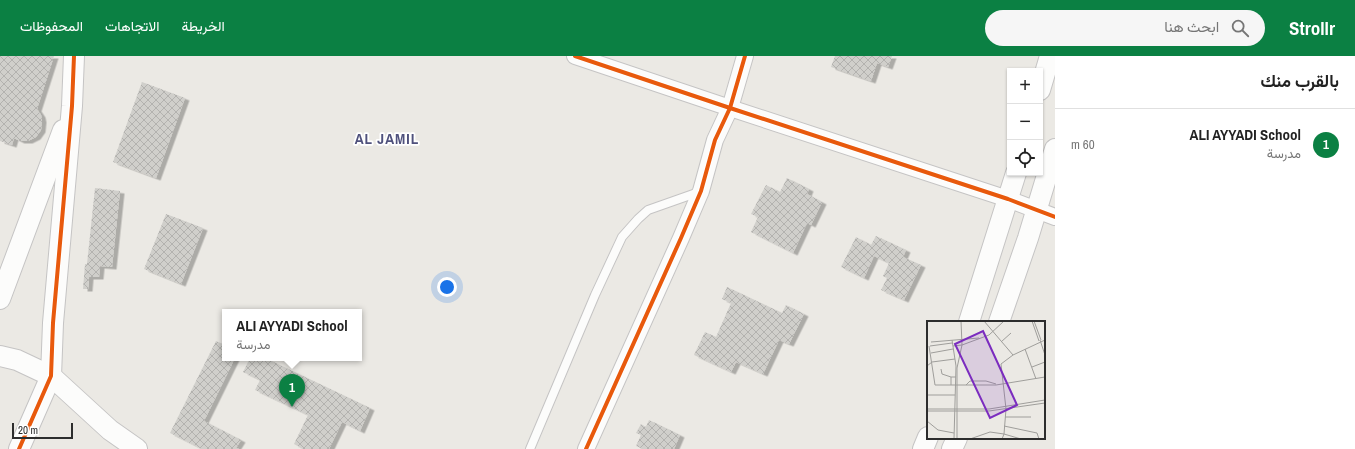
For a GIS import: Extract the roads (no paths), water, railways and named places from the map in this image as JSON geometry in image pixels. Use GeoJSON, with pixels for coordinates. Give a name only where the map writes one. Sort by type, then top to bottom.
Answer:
{"type":"FeatureCollection","features":[{"type":"Feature","properties":{"kind":"street"},"geometry":{"type":"LineString","coordinates":[[19,449],[51,376],[53,323],[72,106],[74,56]]}},
{"type":"Feature","properties":{"kind":"street"},"geometry":{"type":"LineString","coordinates":[[575,56],[1008,199],[1055,217]]}},
{"type":"Feature","properties":{"kind":"street"},"geometry":{"type":"LineString","coordinates":[[586,449],[681,238],[700,191],[715,140],[730,108],[745,56]]}},
{"type":"Feature","properties":{"kind":"street"},"geometry":{"type":"LineString","coordinates":[[1043,80],[1050,56]]}},
{"type":"Feature","properties":{"kind":"street"},"geometry":{"type":"LineString","coordinates":[[0,299],[72,106]]}},
{"type":"Feature","properties":{"kind":"street"},"geometry":{"type":"LineString","coordinates":[[999,321],[1028,238],[1055,148]]}},
{"type":"Feature","properties":{"kind":"street"},"geometry":{"type":"LineString","coordinates":[[969,321],[1015,176]]}},
{"type":"Feature","properties":{"kind":"street"},"geometry":{"type":"LineString","coordinates":[[0,356],[17,360],[51,376],[110,430],[137,449]]}},
{"type":"Feature","properties":{"kind":"street"},"geometry":{"type":"LineString","coordinates":[[923,449],[927,439]]}},
{"type":"Feature","properties":{"kind":"street"},"geometry":{"type":"LineString","coordinates":[[952,449],[957,439]]}},
{"type":"Feature","properties":{"kind":"lane"},"geometry":{"type":"LineString","coordinates":[[530,449],[595,295],[622,237],[648,210],[700,191]]}},
{"type":"Feature","properties":{"kind":"place","name":"ALI AYYADI School"},"geometry":{"type":"Point","coordinates":[292,407]}},
{"type":"Feature","properties":{"kind":"district","name":"AL JAMIL"},"geometry":{"type":"Point","coordinates":[387,138]}}]}
